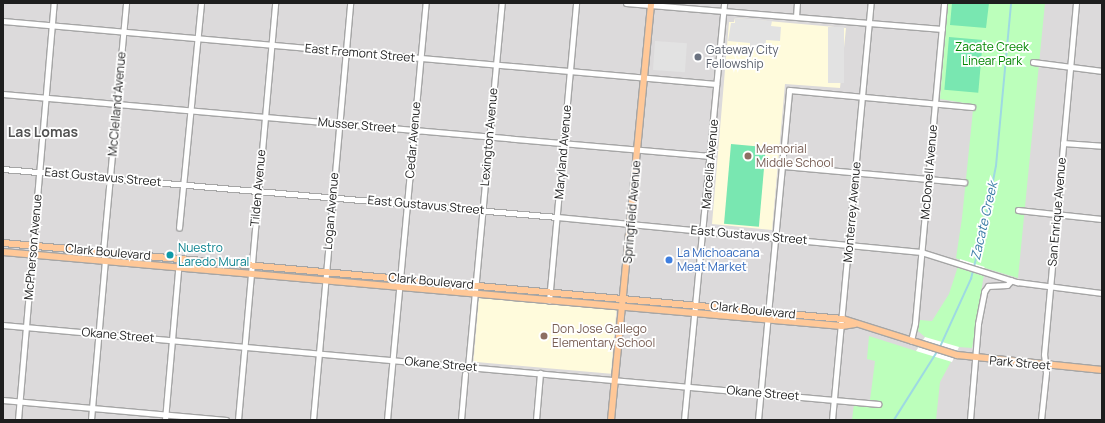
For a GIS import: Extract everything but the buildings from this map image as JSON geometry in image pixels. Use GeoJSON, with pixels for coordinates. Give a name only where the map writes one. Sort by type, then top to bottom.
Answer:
{"type":"FeatureCollection","features":[{"type":"Feature","properties":{"kind":"main road","name":"Springfield Avenue"},"geometry":{"type":"LineString","coordinates":[[611,420],[631,224],[650,4]]}},
{"type":"Feature","properties":{"kind":"main road","name":"Clark Boulevard"},"geometry":{"type":"LineString","coordinates":[[3,243],[843,319],[938,350]]}},
{"type":"Feature","properties":{"kind":"main road","name":"Clark Boulevard"},"geometry":{"type":"LineString","coordinates":[[3,252],[768,320],[842,326],[857,324]]}},
{"type":"Feature","properties":{"kind":"main road","name":"Park Street"},"geometry":{"type":"LineString","coordinates":[[938,350],[975,359],[1102,370]]}},
{"type":"Feature","properties":{"kind":"street","name":"McPherson Avenue"},"geometry":{"type":"LineString","coordinates":[[18,420],[54,3]]}},
{"type":"Feature","properties":{"kind":"street","name":"McClelland Avenue"},"geometry":{"type":"LineString","coordinates":[[91,420],[105,261],[103,252],[126,3]]}},
{"type":"Feature","properties":{"kind":"street"},"geometry":{"type":"LineString","coordinates":[[179,228],[201,3]]}},
{"type":"Feature","properties":{"kind":"street","name":"Tilden Avenue"},"geometry":{"type":"LineString","coordinates":[[238,420],[275,3]]}},
{"type":"Feature","properties":{"kind":"street","name":"Logan Avenue"},"geometry":{"type":"LineString","coordinates":[[313,420],[350,3]]}},
{"type":"Feature","properties":{"kind":"street","name":"Cedar Avenue"},"geometry":{"type":"LineString","coordinates":[[387,420],[426,3]]}},
{"type":"Feature","properties":{"kind":"street","name":"Lexington Avenue"},"geometry":{"type":"LineString","coordinates":[[468,367],[502,3]]}},
{"type":"Feature","properties":{"kind":"street","name":"Maryland Avenue"},"geometry":{"type":"LineString","coordinates":[[550,300],[576,3]]}},
{"type":"Feature","properties":{"kind":"street"},"geometry":{"type":"LineString","coordinates":[[626,3],[942,30]]}},
{"type":"Feature","properties":{"kind":"street","name":"Marcella Avenue"},"geometry":{"type":"LineString","coordinates":[[684,420],[694,313],[697,305],[724,3]]}},
{"type":"Feature","properties":{"kind":"street"},"geometry":{"type":"LineString","coordinates":[[796,17],[797,3]]}},
{"type":"Feature","properties":{"kind":"street","name":"Monterrey Avenue"},"geometry":{"type":"LineString","coordinates":[[832,420],[843,319],[871,3]]}},
{"type":"Feature","properties":{"kind":"street","name":"McDonell Avenue"},"geometry":{"type":"LineString","coordinates":[[912,341],[916,323],[921,252],[944,3]]}},
{"type":"Feature","properties":{"kind":"street","name":"San Enrique Avenue"},"geometry":{"type":"LineString","coordinates":[[1041,420],[1050,288],[1076,3]]}},
{"type":"Feature","properties":{"kind":"street","name":"East Fremont Street"},"geometry":{"type":"LineString","coordinates":[[3,21],[716,84]]}},
{"type":"Feature","properties":{"kind":"street"},"geometry":{"type":"LineString","coordinates":[[1033,62],[1102,71]]}},
{"type":"Feature","properties":{"kind":"street"},"geometry":{"type":"LineString","coordinates":[[758,420],[789,90],[972,106]]}},
{"type":"Feature","properties":{"kind":"street","name":"Musser Street"},"geometry":{"type":"LineString","coordinates":[[3,94],[710,156]]}},
{"type":"Feature","properties":{"kind":"street"},"geometry":{"type":"LineString","coordinates":[[1063,143],[1102,146]]}},
{"type":"Feature","properties":{"kind":"street"},"geometry":{"type":"LineString","coordinates":[[782,166],[964,182]]}},
{"type":"Feature","properties":{"kind":"street","name":"East Gustavus Street"},"geometry":{"type":"LineString","coordinates":[[3,169],[482,210],[849,244],[921,252],[1011,281]]}},
{"type":"Feature","properties":{"kind":"street"},"geometry":{"type":"LineString","coordinates":[[1018,210],[1102,219]]}},
{"type":"Feature","properties":{"kind":"street"},"geometry":{"type":"LineString","coordinates":[[165,417],[179,259]]}},
{"type":"Feature","properties":{"kind":"street"},"geometry":{"type":"LineString","coordinates":[[970,420],[980,311],[986,288],[992,285],[1007,285],[1011,281],[1050,288],[1102,293]]}},
{"type":"Feature","properties":{"kind":"street","name":"Okane Street"},"geometry":{"type":"LineString","coordinates":[[3,325],[878,404]]}},
{"type":"Feature","properties":{"kind":"street"},"geometry":{"type":"LineString","coordinates":[[536,420],[540,373]]}},
{"type":"Feature","properties":{"kind":"street"},"geometry":{"type":"LineString","coordinates":[[461,420],[465,374]]}},
{"type":"Feature","properties":{"kind":"street"},"geometry":{"type":"LineString","coordinates":[[3,400],[92,408],[165,417],[226,420]]}},
{"type":"Feature","properties":{"kind":"shaded area"},"geometry":{"type":"Polygon","coordinates":[[[3,3],[1102,3],[1102,420],[3,420],[3,3]]]}},
{"type":"Feature","properties":{"kind":"shaded area","name":"Memorial Middle School"},"geometry":{"type":"Polygon","coordinates":[[[735,18],[846,28],[840,88],[785,84],[772,230],[712,224],[729,22],[734,22],[735,18]]]}},
{"type":"Feature","properties":{"kind":"shaded area"},"geometry":{"type":"Polygon","coordinates":[[[735,18],[772,21],[771,26],[781,27],[780,41],[766,40],[765,48],[750,47],[750,43],[728,41],[731,23],[735,23],[735,18]]]}},
{"type":"Feature","properties":{"kind":"shaded area"},"geometry":{"type":"Polygon","coordinates":[[[828,27],[844,27],[844,83],[828,83],[828,27]]]}},
{"type":"Feature","properties":{"kind":"shaded area"},"geometry":{"type":"Polygon","coordinates":[[[655,41],[687,43],[685,72],[653,70],[655,41]]]}},
{"type":"Feature","properties":{"kind":"shaded area","name":"Don Jose Gallego Elementary School"},"geometry":{"type":"Polygon","coordinates":[[[479,298],[616,310],[611,374],[473,362],[479,298]]]}},
{"type":"Feature","properties":{"kind":"green space","name":"Zacate Creek Linear Park"},"geometry":{"type":"Polygon","coordinates":[[[948,3],[1045,3],[1018,278],[985,268],[972,348],[959,347],[940,382],[936,420],[852,420],[854,404],[879,406],[879,401],[870,400],[875,361],[867,359],[869,336],[916,351],[925,337],[918,331],[920,320],[932,321],[949,294],[960,260],[956,258],[962,218],[973,110],[971,104],[940,99],[948,3]]]}},
{"type":"Feature","properties":{"kind":"green space"},"geometry":{"type":"Polygon","coordinates":[[[952,3],[989,3],[986,28],[950,25],[952,3]]]}},
{"type":"Feature","properties":{"kind":"green space"},"geometry":{"type":"Polygon","coordinates":[[[949,37],[983,40],[978,93],[944,90],[949,37]]]}},
{"type":"Feature","properties":{"kind":"green space"},"geometry":{"type":"Polygon","coordinates":[[[731,144],[766,147],[759,227],[724,224],[731,144]]]}},
{"type":"Feature","properties":{"kind":"pier"},"geometry":{"type":"Polygon","coordinates":[[[960,259],[985,267],[982,276],[957,268],[960,259]]]}},
{"type":"Feature","properties":{"kind":"pier"},"geometry":{"type":"Polygon","coordinates":[[[925,337],[959,347],[952,362],[916,351],[925,337]]]}},
{"type":"Feature","properties":{"kind":"waterway","name":"Zacate Creek"},"geometry":{"type":"LineString","coordinates":[[940,347],[971,279],[984,227],[996,166],[1011,3]]}},
{"type":"Feature","properties":{"kind":"waterway","name":"Zacate Creek"},"geometry":{"type":"LineString","coordinates":[[894,420],[937,352]]}},
{"type":"Feature","properties":{"kind":"place","name":"Gateway City Fellowship"},"geometry":{"type":"Point","coordinates":[698,57]}},
{"type":"Feature","properties":{"kind":"place","name":"Memorial Middle School"},"geometry":{"type":"Point","coordinates":[748,156]}},
{"type":"Feature","properties":{"kind":"place","name":"Nuestro Laredo Mural"},"geometry":{"type":"Point","coordinates":[170,255]}},
{"type":"Feature","properties":{"kind":"place","name":"La Michoacana Meat Market"},"geometry":{"type":"Point","coordinates":[669,260]}},
{"type":"Feature","properties":{"kind":"place","name":"Don Jose Gallego Elementary School"},"geometry":{"type":"Point","coordinates":[544,336]}},
{"type":"Feature","properties":{"kind":"district","name":"Las Lomas"},"geometry":{"type":"Point","coordinates":[43,132]}}]}
